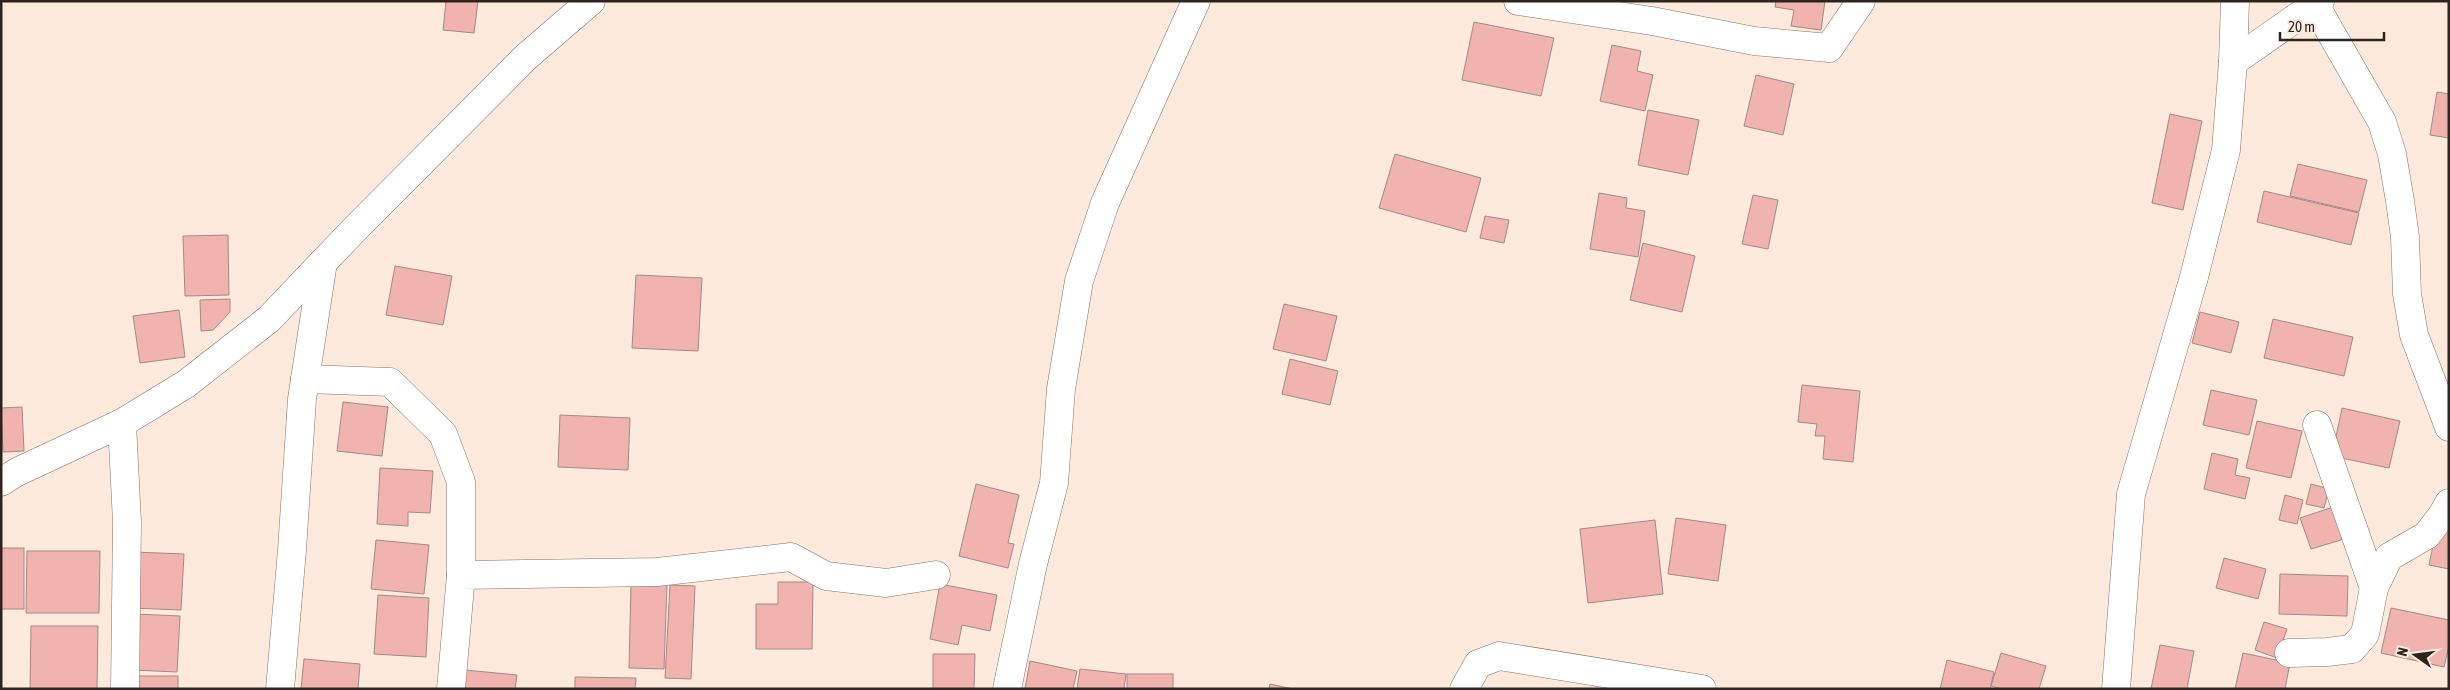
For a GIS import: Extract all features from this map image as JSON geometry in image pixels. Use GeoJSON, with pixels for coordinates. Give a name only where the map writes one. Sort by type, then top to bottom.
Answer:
{"type":"FeatureCollection","features":[{"type":"Feature","properties":{"kind":"street"},"geometry":{"type":"LineString","coordinates":[[1,482],[17,472],[122,423],[186,384],[269,319],[526,57],[591,1]]}},
{"type":"Feature","properties":{"kind":"street"},"geometry":{"type":"LineString","coordinates":[[1007,689],[1033,564],[1054,483],[1061,389],[1080,281],[1105,203],[1196,1]]}},
{"type":"Feature","properties":{"kind":"street"},"geometry":{"type":"LineString","coordinates":[[1518,1],[1656,11],[1754,41],[1829,48],[1861,1]]}},
{"type":"Feature","properties":{"kind":"street"},"geometry":{"type":"LineString","coordinates":[[2116,689],[2131,494],[2194,277],[2226,150],[2233,62],[2235,1]]}},
{"type":"Feature","properties":{"kind":"street"},"geometry":{"type":"LineString","coordinates":[[2233,62],[2318,3],[2382,122],[2392,154],[2405,237],[2407,294],[2414,335],[2449,427]]}},
{"type":"Feature","properties":{"kind":"street"},"geometry":{"type":"LineString","coordinates":[[280,689],[305,379],[323,262]]}},
{"type":"Feature","properties":{"kind":"street"},"geometry":{"type":"LineString","coordinates":[[305,379],[390,382],[443,434],[461,482],[461,575],[451,689]]}},
{"type":"Feature","properties":{"kind":"street"},"geometry":{"type":"LineString","coordinates":[[122,423],[127,522],[125,689]]}},
{"type":"Feature","properties":{"kind":"street"},"geometry":{"type":"LineString","coordinates":[[2317,425],[2374,588]]}},
{"type":"Feature","properties":{"kind":"street"},"geometry":{"type":"LineString","coordinates":[[2289,653],[2327,652],[2352,648],[2365,634],[2374,588],[2389,557],[2427,535],[2449,503]]}},
{"type":"Feature","properties":{"kind":"street"},"geometry":{"type":"LineString","coordinates":[[461,575],[657,572],[792,557],[826,576],[886,583],[936,575]]}},
{"type":"Feature","properties":{"kind":"street"},"geometry":{"type":"LineString","coordinates":[[1464,689],[1478,664],[1499,656],[1702,689]]}},
{"type":"Feature","properties":{"kind":"building"},"geometry":{"type":"Polygon","coordinates":[[[446,1],[478,1],[474,33],[443,30],[446,1]]]}},
{"type":"Feature","properties":{"kind":"building"},"geometry":{"type":"Polygon","coordinates":[[[1776,1],[1825,1],[1821,30],[1791,26],[1794,10],[1775,7],[1776,1]]]}},
{"type":"Feature","properties":{"kind":"building"},"geometry":{"type":"Polygon","coordinates":[[[1474,22],[1554,38],[1541,96],[1462,80],[1474,22]]]}},
{"type":"Feature","properties":{"kind":"building"},"geometry":{"type":"Polygon","coordinates":[[[1612,45],[1641,51],[1637,71],[1653,75],[1645,111],[1600,101],[1612,45]]]}},
{"type":"Feature","properties":{"kind":"building"},"geometry":{"type":"Polygon","coordinates":[[[1756,75],[1794,84],[1783,135],[1744,126],[1756,75]]]}},
{"type":"Feature","properties":{"kind":"building"},"geometry":{"type":"Polygon","coordinates":[[[2437,92],[2449,94],[2449,138],[2430,135],[2437,92]]]}},
{"type":"Feature","properties":{"kind":"building"},"geometry":{"type":"Polygon","coordinates":[[[1648,110],[1699,120],[1688,175],[1638,165],[1648,110]]]}},
{"type":"Feature","properties":{"kind":"building"},"geometry":{"type":"Polygon","coordinates":[[[2170,114],[2202,121],[2183,210],[2152,203],[2170,114]]]}},
{"type":"Feature","properties":{"kind":"building"},"geometry":{"type":"Polygon","coordinates":[[[1395,154],[1481,178],[1466,232],[1379,208],[1395,154]]]}},
{"type":"Feature","properties":{"kind":"building"},"geometry":{"type":"Polygon","coordinates":[[[2298,164],[2367,180],[2359,212],[2290,196],[2298,164]]]}},
{"type":"Feature","properties":{"kind":"building"},"geometry":{"type":"Polygon","coordinates":[[[2264,191],[2359,213],[2351,245],[2257,222],[2264,191]]]}},
{"type":"Feature","properties":{"kind":"building"},"geometry":{"type":"Polygon","coordinates":[[[1599,193],[1627,198],[1626,208],[1645,211],[1638,257],[1590,249],[1599,193]]]}},
{"type":"Feature","properties":{"kind":"building"},"geometry":{"type":"Polygon","coordinates":[[[1753,195],[1778,200],[1768,249],[1742,244],[1753,195]]]}},
{"type":"Feature","properties":{"kind":"building"},"geometry":{"type":"Polygon","coordinates":[[[1485,216],[1509,220],[1504,243],[1480,238],[1485,216]]]}},
{"type":"Feature","properties":{"kind":"building"},"geometry":{"type":"Polygon","coordinates":[[[228,235],[229,295],[185,296],[183,236],[228,235]]]}},
{"type":"Feature","properties":{"kind":"building"},"geometry":{"type":"Polygon","coordinates":[[[1643,243],[1695,256],[1682,312],[1630,300],[1643,243]]]}},
{"type":"Feature","properties":{"kind":"building"},"geometry":{"type":"Polygon","coordinates":[[[395,266],[452,276],[443,325],[386,315],[395,266]]]}},
{"type":"Feature","properties":{"kind":"building"},"geometry":{"type":"Polygon","coordinates":[[[636,275],[702,278],[698,351],[632,348],[636,275]]]}},
{"type":"Feature","properties":{"kind":"building"},"geometry":{"type":"Polygon","coordinates":[[[230,299],[230,312],[213,330],[201,331],[200,300],[230,299]]]}},
{"type":"Feature","properties":{"kind":"building"},"geometry":{"type":"Polygon","coordinates":[[[1284,304],[1337,316],[1326,361],[1273,349],[1284,304]]]}},
{"type":"Feature","properties":{"kind":"building"},"geometry":{"type":"Polygon","coordinates":[[[179,310],[185,357],[140,363],[133,316],[179,310]]]}},
{"type":"Feature","properties":{"kind":"building"},"geometry":{"type":"Polygon","coordinates":[[[2200,312],[2239,322],[2231,353],[2192,343],[2200,312]]]}},
{"type":"Feature","properties":{"kind":"building"},"geometry":{"type":"Polygon","coordinates":[[[2273,319],[2353,337],[2344,376],[2264,358],[2273,319]]]}},
{"type":"Feature","properties":{"kind":"building"},"geometry":{"type":"Polygon","coordinates":[[[1290,359],[1338,371],[1330,405],[1282,394],[1290,359]]]}},
{"type":"Feature","properties":{"kind":"building"},"geometry":{"type":"Polygon","coordinates":[[[1802,385],[1860,391],[1853,462],[1823,459],[1825,436],[1815,436],[1817,424],[1798,422],[1802,385]]]}},
{"type":"Feature","properties":{"kind":"building"},"geometry":{"type":"Polygon","coordinates":[[[2211,390],[2257,400],[2249,435],[2203,425],[2211,390]]]}},
{"type":"Feature","properties":{"kind":"building"},"geometry":{"type":"Polygon","coordinates":[[[343,402],[388,407],[382,456],[337,451],[343,402]]]}},
{"type":"Feature","properties":{"kind":"building"},"geometry":{"type":"Polygon","coordinates":[[[22,407],[24,451],[3,452],[1,408],[22,407]]]}},
{"type":"Feature","properties":{"kind":"building"},"geometry":{"type":"Polygon","coordinates":[[[2342,408],[2400,421],[2389,468],[2332,456],[2342,408]]]}},
{"type":"Feature","properties":{"kind":"building"},"geometry":{"type":"Polygon","coordinates":[[[560,415],[630,418],[628,470],[558,467],[560,415]]]}},
{"type":"Feature","properties":{"kind":"building"},"geometry":{"type":"Polygon","coordinates":[[[2257,421],[2302,431],[2291,478],[2246,468],[2257,421]]]}},
{"type":"Feature","properties":{"kind":"building"},"geometry":{"type":"Polygon","coordinates":[[[2212,453],[2238,459],[2235,475],[2250,478],[2245,499],[2204,489],[2212,453]]]}},
{"type":"Feature","properties":{"kind":"building"},"geometry":{"type":"Polygon","coordinates":[[[380,468],[433,471],[430,513],[408,512],[408,526],[377,524],[380,468]]]}},
{"type":"Feature","properties":{"kind":"building"},"geometry":{"type":"Polygon","coordinates":[[[976,484],[1019,495],[1008,543],[1014,544],[1008,568],[959,556],[976,484]]]}},
{"type":"Feature","properties":{"kind":"building"},"geometry":{"type":"Polygon","coordinates":[[[2311,484],[2329,489],[2324,508],[2306,504],[2311,484]]]}},
{"type":"Feature","properties":{"kind":"building"},"geometry":{"type":"Polygon","coordinates":[[[2285,495],[2303,500],[2297,524],[2279,520],[2285,495]]]}},
{"type":"Feature","properties":{"kind":"building"},"geometry":{"type":"Polygon","coordinates":[[[2333,507],[2344,539],[2311,549],[2300,518],[2333,507]]]}},
{"type":"Feature","properties":{"kind":"building"},"geometry":{"type":"Polygon","coordinates":[[[1676,518],[1726,525],[1718,581],[1668,574],[1676,518]]]}},
{"type":"Feature","properties":{"kind":"building"},"geometry":{"type":"Polygon","coordinates":[[[1655,520],[1663,594],[1588,603],[1580,529],[1655,520]]]}},
{"type":"Feature","properties":{"kind":"building"},"geometry":{"type":"Polygon","coordinates":[[[2437,526],[2449,529],[2449,569],[2429,565],[2437,526]]]}},
{"type":"Feature","properties":{"kind":"building"},"geometry":{"type":"Polygon","coordinates":[[[376,540],[429,545],[424,594],[371,589],[376,540]]]}},
{"type":"Feature","properties":{"kind":"building"},"geometry":{"type":"Polygon","coordinates":[[[1,548],[24,548],[24,609],[1,609],[1,548]]]}},
{"type":"Feature","properties":{"kind":"building"},"geometry":{"type":"Polygon","coordinates":[[[27,551],[100,551],[99,613],[26,613],[27,551]]]}},
{"type":"Feature","properties":{"kind":"building"},"geometry":{"type":"Polygon","coordinates":[[[134,552],[184,554],[181,610],[132,608],[134,552]]]}},
{"type":"Feature","properties":{"kind":"building"},"geometry":{"type":"Polygon","coordinates":[[[2224,558],[2266,569],[2258,599],[2216,588],[2224,558]]]}},
{"type":"Feature","properties":{"kind":"building"},"geometry":{"type":"Polygon","coordinates":[[[2280,574],[2348,576],[2347,616],[2279,614],[2280,574]]]}},
{"type":"Feature","properties":{"kind":"building"},"geometry":{"type":"Polygon","coordinates":[[[778,582],[813,582],[812,649],[756,649],[756,604],[778,604],[778,582]]]}},
{"type":"Feature","properties":{"kind":"building"},"geometry":{"type":"Polygon","coordinates":[[[631,584],[667,584],[664,669],[629,668],[631,584]]]}},
{"type":"Feature","properties":{"kind":"building"},"geometry":{"type":"Polygon","coordinates":[[[940,584],[997,595],[990,631],[962,625],[958,645],[930,639],[940,584]]]}},
{"type":"Feature","properties":{"kind":"building"},"geometry":{"type":"Polygon","coordinates":[[[670,585],[695,586],[691,679],[665,678],[670,585]]]}},
{"type":"Feature","properties":{"kind":"building"},"geometry":{"type":"Polygon","coordinates":[[[378,595],[429,598],[426,657],[374,654],[378,595]]]}},
{"type":"Feature","properties":{"kind":"building"},"geometry":{"type":"Polygon","coordinates":[[[2391,608],[2449,620],[2449,646],[2444,667],[2381,653],[2391,608]]]}},
{"type":"Feature","properties":{"kind":"building"},"geometry":{"type":"Polygon","coordinates":[[[135,614],[180,616],[177,672],[132,670],[135,614]]]}},
{"type":"Feature","properties":{"kind":"building"},"geometry":{"type":"Polygon","coordinates":[[[2264,622],[2287,629],[2277,658],[2255,650],[2264,622]]]}},
{"type":"Feature","properties":{"kind":"building"},"geometry":{"type":"Polygon","coordinates":[[[31,626],[98,626],[97,689],[30,689],[31,626]]]}},
{"type":"Feature","properties":{"kind":"building"},"geometry":{"type":"Polygon","coordinates":[[[2160,645],[2194,651],[2187,689],[2151,689],[2160,645]]]}},
{"type":"Feature","properties":{"kind":"building"},"geometry":{"type":"Polygon","coordinates":[[[2001,653],[2046,666],[2039,689],[2002,689],[1991,686],[2001,653]]]}},
{"type":"Feature","properties":{"kind":"building"},"geometry":{"type":"Polygon","coordinates":[[[2243,653],[2290,663],[2285,689],[2235,689],[2243,653]]]}},
{"type":"Feature","properties":{"kind":"building"},"geometry":{"type":"Polygon","coordinates":[[[933,654],[975,654],[974,689],[933,689],[933,654]]]}},
{"type":"Feature","properties":{"kind":"building"},"geometry":{"type":"Polygon","coordinates":[[[304,659],[360,664],[358,689],[301,689],[304,659]]]}},
{"type":"Feature","properties":{"kind":"building"},"geometry":{"type":"Polygon","coordinates":[[[1947,660],[1994,672],[1990,689],[1940,689],[1947,660]]]}},
{"type":"Feature","properties":{"kind":"building"},"geometry":{"type":"Polygon","coordinates":[[[1030,661],[1077,671],[1073,689],[1025,689],[1030,661]]]}},
{"type":"Feature","properties":{"kind":"building"},"geometry":{"type":"Polygon","coordinates":[[[1080,669],[1126,674],[1124,689],[1077,689],[1080,669]]]}},
{"type":"Feature","properties":{"kind":"building"},"geometry":{"type":"Polygon","coordinates":[[[465,670],[517,675],[515,689],[463,689],[465,670]]]}},
{"type":"Feature","properties":{"kind":"building"},"geometry":{"type":"Polygon","coordinates":[[[1127,674],[1173,674],[1173,689],[1127,689],[1127,674]]]}},
{"type":"Feature","properties":{"kind":"building"},"geometry":{"type":"Polygon","coordinates":[[[135,676],[178,676],[178,689],[135,689],[135,676]]]}},
{"type":"Feature","properties":{"kind":"building"},"geometry":{"type":"Polygon","coordinates":[[[575,677],[636,678],[635,689],[575,689],[575,677]]]}},
{"type":"Feature","properties":{"kind":"building"},"geometry":{"type":"Polygon","coordinates":[[[1270,684],[1293,689],[1269,689],[1270,684]]]}}]}
